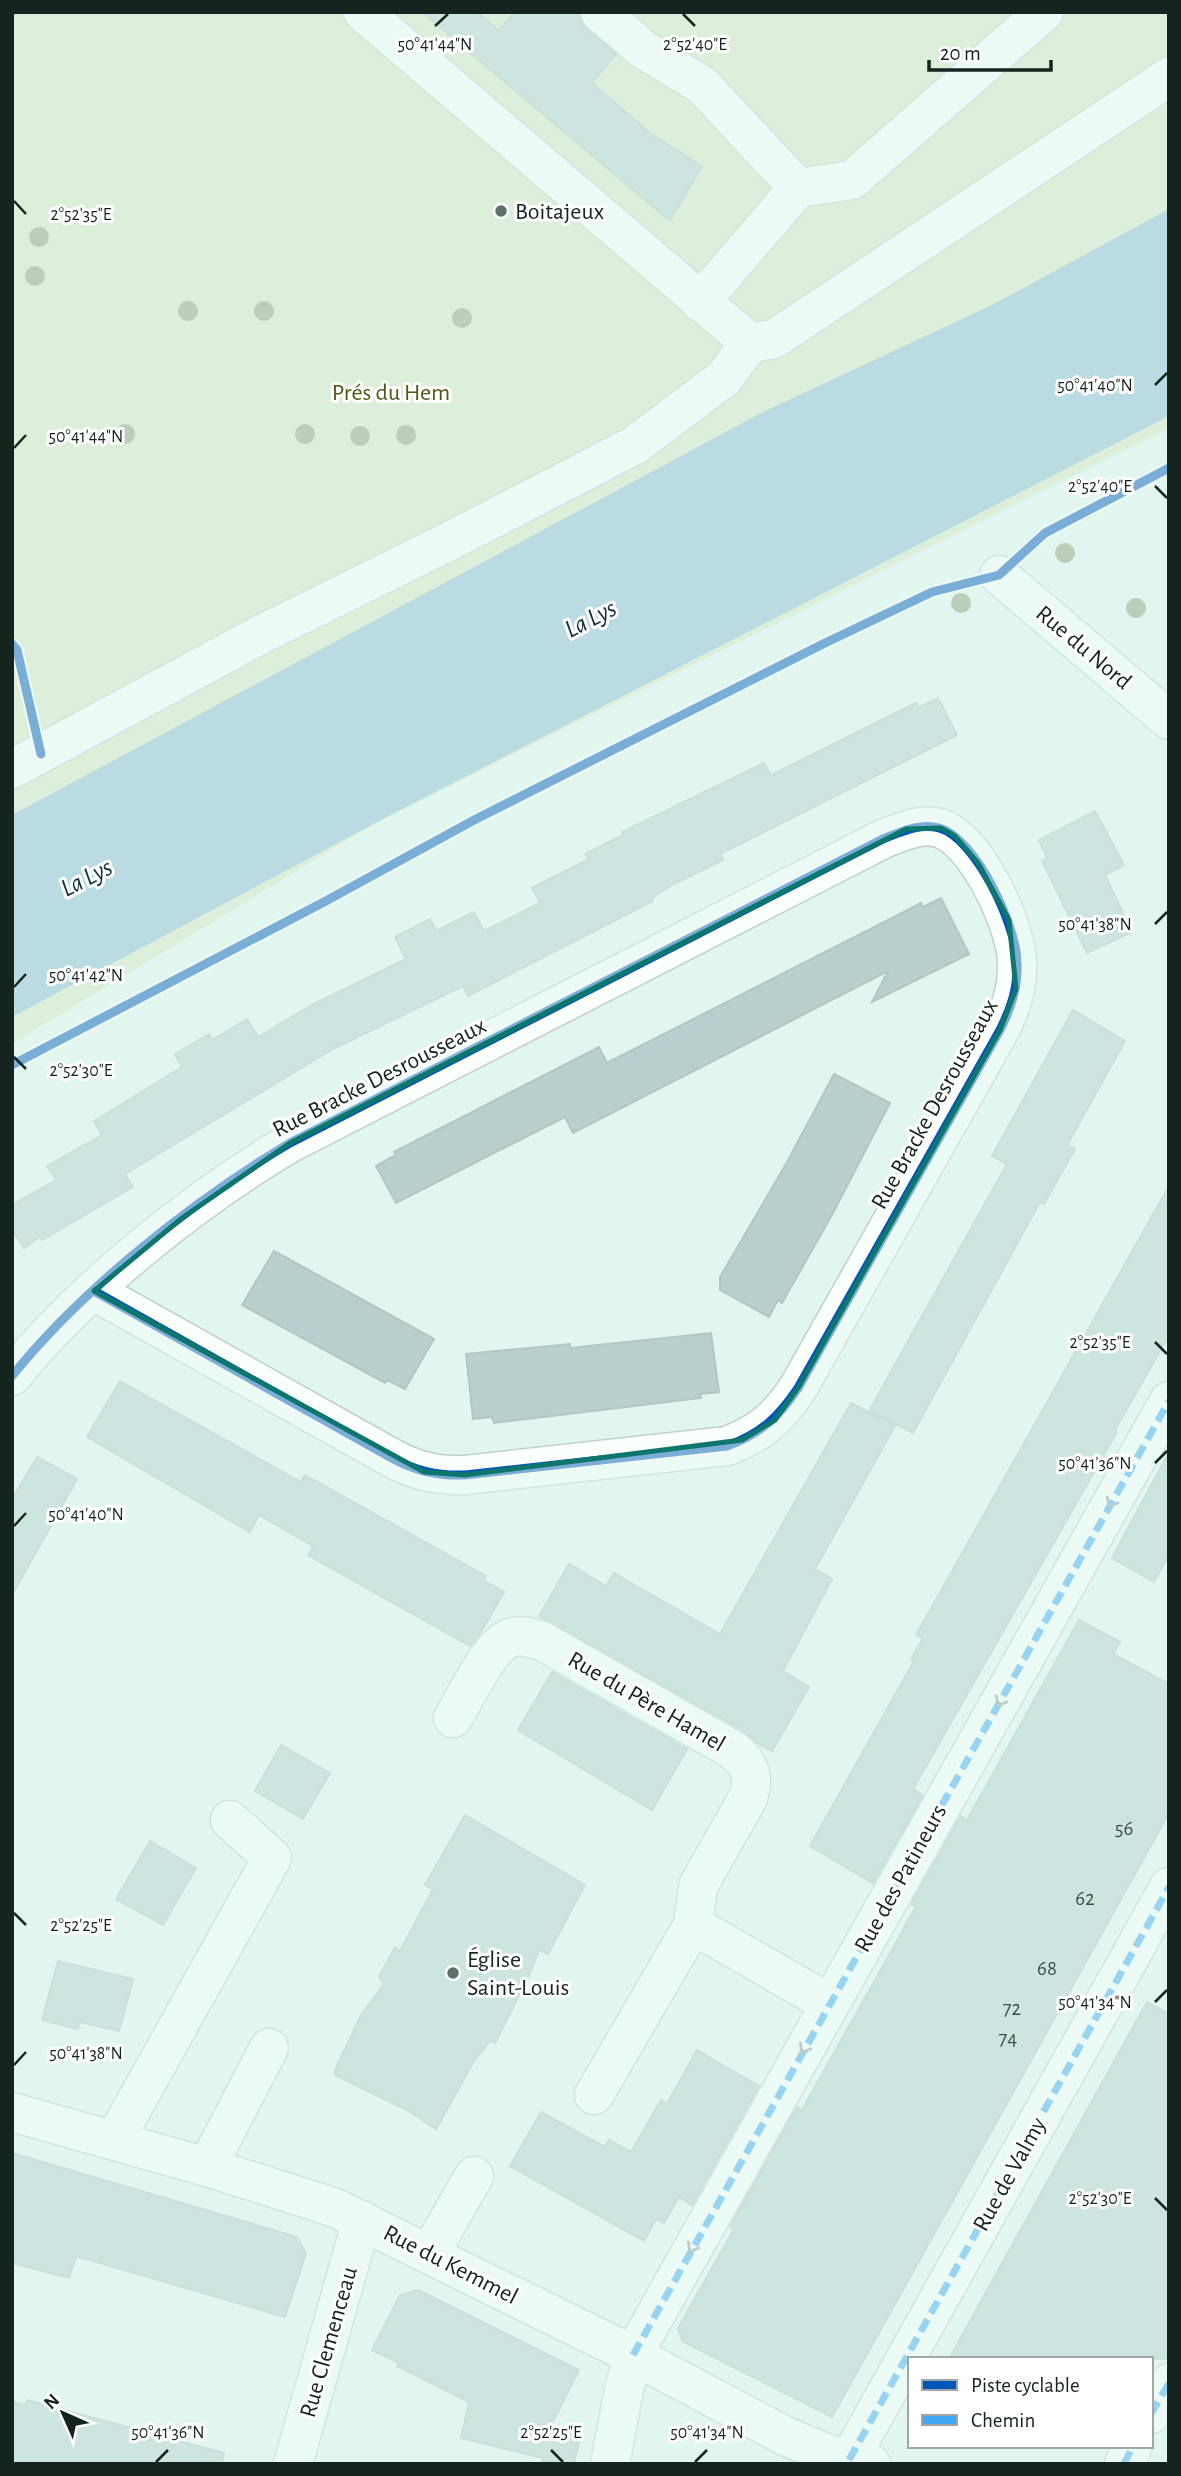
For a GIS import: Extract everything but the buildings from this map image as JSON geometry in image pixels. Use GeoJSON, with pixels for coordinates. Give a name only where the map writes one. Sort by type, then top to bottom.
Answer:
{"type":"FeatureCollection","features":[{"type":"Feature","properties":{"kind":"street"},"geometry":{"type":"LineString","coordinates":[[363,12],[750,343]]}},
{"type":"Feature","properties":{"kind":"street"},"geometry":{"type":"LineString","coordinates":[[600,12],[644,50],[702,85],[798,188]]}},
{"type":"Feature","properties":{"kind":"street"},"geometry":{"type":"LineString","coordinates":[[700,302],[798,188],[852,180],[1044,12]]}},
{"type":"Feature","properties":{"kind":"street"},"geometry":{"type":"LineString","coordinates":[[12,769],[260,635],[635,445],[724,378],[750,343],[774,338],[1169,77]]}},
{"type":"Feature","properties":{"kind":"street","name":"Rue du Nord"},"geometry":{"type":"LineString","coordinates":[[999,575],[1169,720]]}},
{"type":"Feature","properties":{"kind":"street","name":"Rue Bracke Desrousseaux"},"geometry":{"type":"LineString","coordinates":[[16,1367],[53,1329],[94,1291],[150,1242],[257,1163],[290,1143],[870,845],[906,829],[941,828],[965,845],[978,863],[1009,920],[1015,941],[1016,989],[1000,1030],[798,1388],[775,1420],[742,1440],[727,1446],[465,1475],[443,1476],[424,1472],[390,1457],[94,1291]]}},
{"type":"Feature","properties":{"kind":"street","name":"Rue des Patineurs"},"geometry":{"type":"LineString","coordinates":[[610,2464],[633,2355],[1169,1401]]}},
{"type":"Feature","properties":{"kind":"street","name":"Rue du Père Hamel"},"geometry":{"type":"LineString","coordinates":[[453,1717],[493,1651],[512,1637],[530,1637],[733,1750],[743,1758],[752,1778],[748,1798],[698,1886],[693,1925],[594,2095]]}},
{"type":"Feature","properties":{"kind":"street"},"geometry":{"type":"LineString","coordinates":[[114,2141],[272,1857],[230,1820]]}},
{"type":"Feature","properties":{"kind":"street","name":"Rue de Valmy"},"geometry":{"type":"LineString","coordinates":[[916,2357],[1169,1887]]}},
{"type":"Feature","properties":{"kind":"street"},"geometry":{"type":"LineString","coordinates":[[693,1925],[830,2004]]}},
{"type":"Feature","properties":{"kind":"street"},"geometry":{"type":"LineString","coordinates":[[207,2167],[269,2048]]}},
{"type":"Feature","properties":{"kind":"street","name":"Rue du Kemmel"},"geometry":{"type":"LineString","coordinates":[[12,2112],[308,2198],[362,2220],[633,2355],[785,2436],[828,2454],[860,2462]]}},
{"type":"Feature","properties":{"kind":"street"},"geometry":{"type":"LineString","coordinates":[[430,2253],[474,2176]]}},
{"type":"Feature","properties":{"kind":"street","name":"Rue Clemenceau"},"geometry":{"type":"LineString","coordinates":[[293,2464],[362,2220]]}},
{"type":"Feature","properties":{"kind":"street","name":"Rue de Valmy"},"geometry":{"type":"LineString","coordinates":[[860,2462],[908,2373]]}},
{"type":"Feature","properties":{"kind":"street"},"geometry":{"type":"LineString","coordinates":[[1153,2411],[1169,2383]]}},
{"type":"Feature","properties":{"kind":"street"},"geometry":{"type":"LineString","coordinates":[[1124,2464],[1132,2448]]}},
{"type":"Feature","properties":{"kind":"highlighted area"},"geometry":{"type":"Polygon","coordinates":[[[941,828],[955,836],[978,863],[1009,920],[1016,989],[1000,1030],[798,1388],[775,1420],[742,1440],[465,1475],[424,1472],[94,1291],[182,1218],[290,1143],[906,829],[941,828]]]}},
{"type":"Feature","properties":{"kind":"green space","name":"Prés du Hem"},"geometry":{"type":"Polygon","coordinates":[[[12,12],[1169,12],[1169,428],[379,821],[12,1044],[12,12]]]}},
{"type":"Feature","properties":{"kind":"water","name":"La Lys"},"geometry":{"type":"Polygon","coordinates":[[[1169,209],[1169,416],[379,821],[12,1017],[12,815],[763,412],[992,305],[1169,209]]]}},
{"type":"Feature","properties":{"kind":"marked path"},"geometry":{"type":"LineString","coordinates":[[633,2355],[1169,1401]]}},
{"type":"Feature","properties":{"kind":"marked path"},"geometry":{"type":"LineString","coordinates":[[849,2460],[1169,1887]]}},
{"type":"Feature","properties":{"kind":"marked path"},"geometry":{"type":"LineString","coordinates":[[1153,2411],[1169,2383]]}},
{"type":"Feature","properties":{"kind":"marked path"},"geometry":{"type":"LineString","coordinates":[[1124,2464],[1132,2448]]}},
{"type":"Feature","properties":{"kind":"cycle path"},"geometry":{"type":"LineString","coordinates":[[12,1065],[324,902],[476,819],[825,643],[932,592],[999,575],[1045,533],[1169,468]]}},
{"type":"Feature","properties":{"kind":"cycle path"},"geometry":{"type":"LineString","coordinates":[[12,644],[17,650],[41,754]]}},
{"type":"Feature","properties":{"kind":"cycle path"},"geometry":{"type":"LineString","coordinates":[[12,1376],[71,1311],[141,1248],[216,1191],[290,1143],[883,839],[924,827],[939,828],[953,835],[980,866],[1002,907],[1015,947],[1017,972],[1013,998],[1000,1030],[798,1388],[768,1423],[739,1441],[727,1446],[465,1475],[426,1472],[390,1457],[94,1291]]}},
{"type":"Feature","properties":{"kind":"place","name":"Boitajeux"},"geometry":{"type":"Point","coordinates":[501,211]}},
{"type":"Feature","properties":{"kind":"place","name":"Église Saint-Louis"},"geometry":{"type":"Point","coordinates":[453,1973]}}]}
